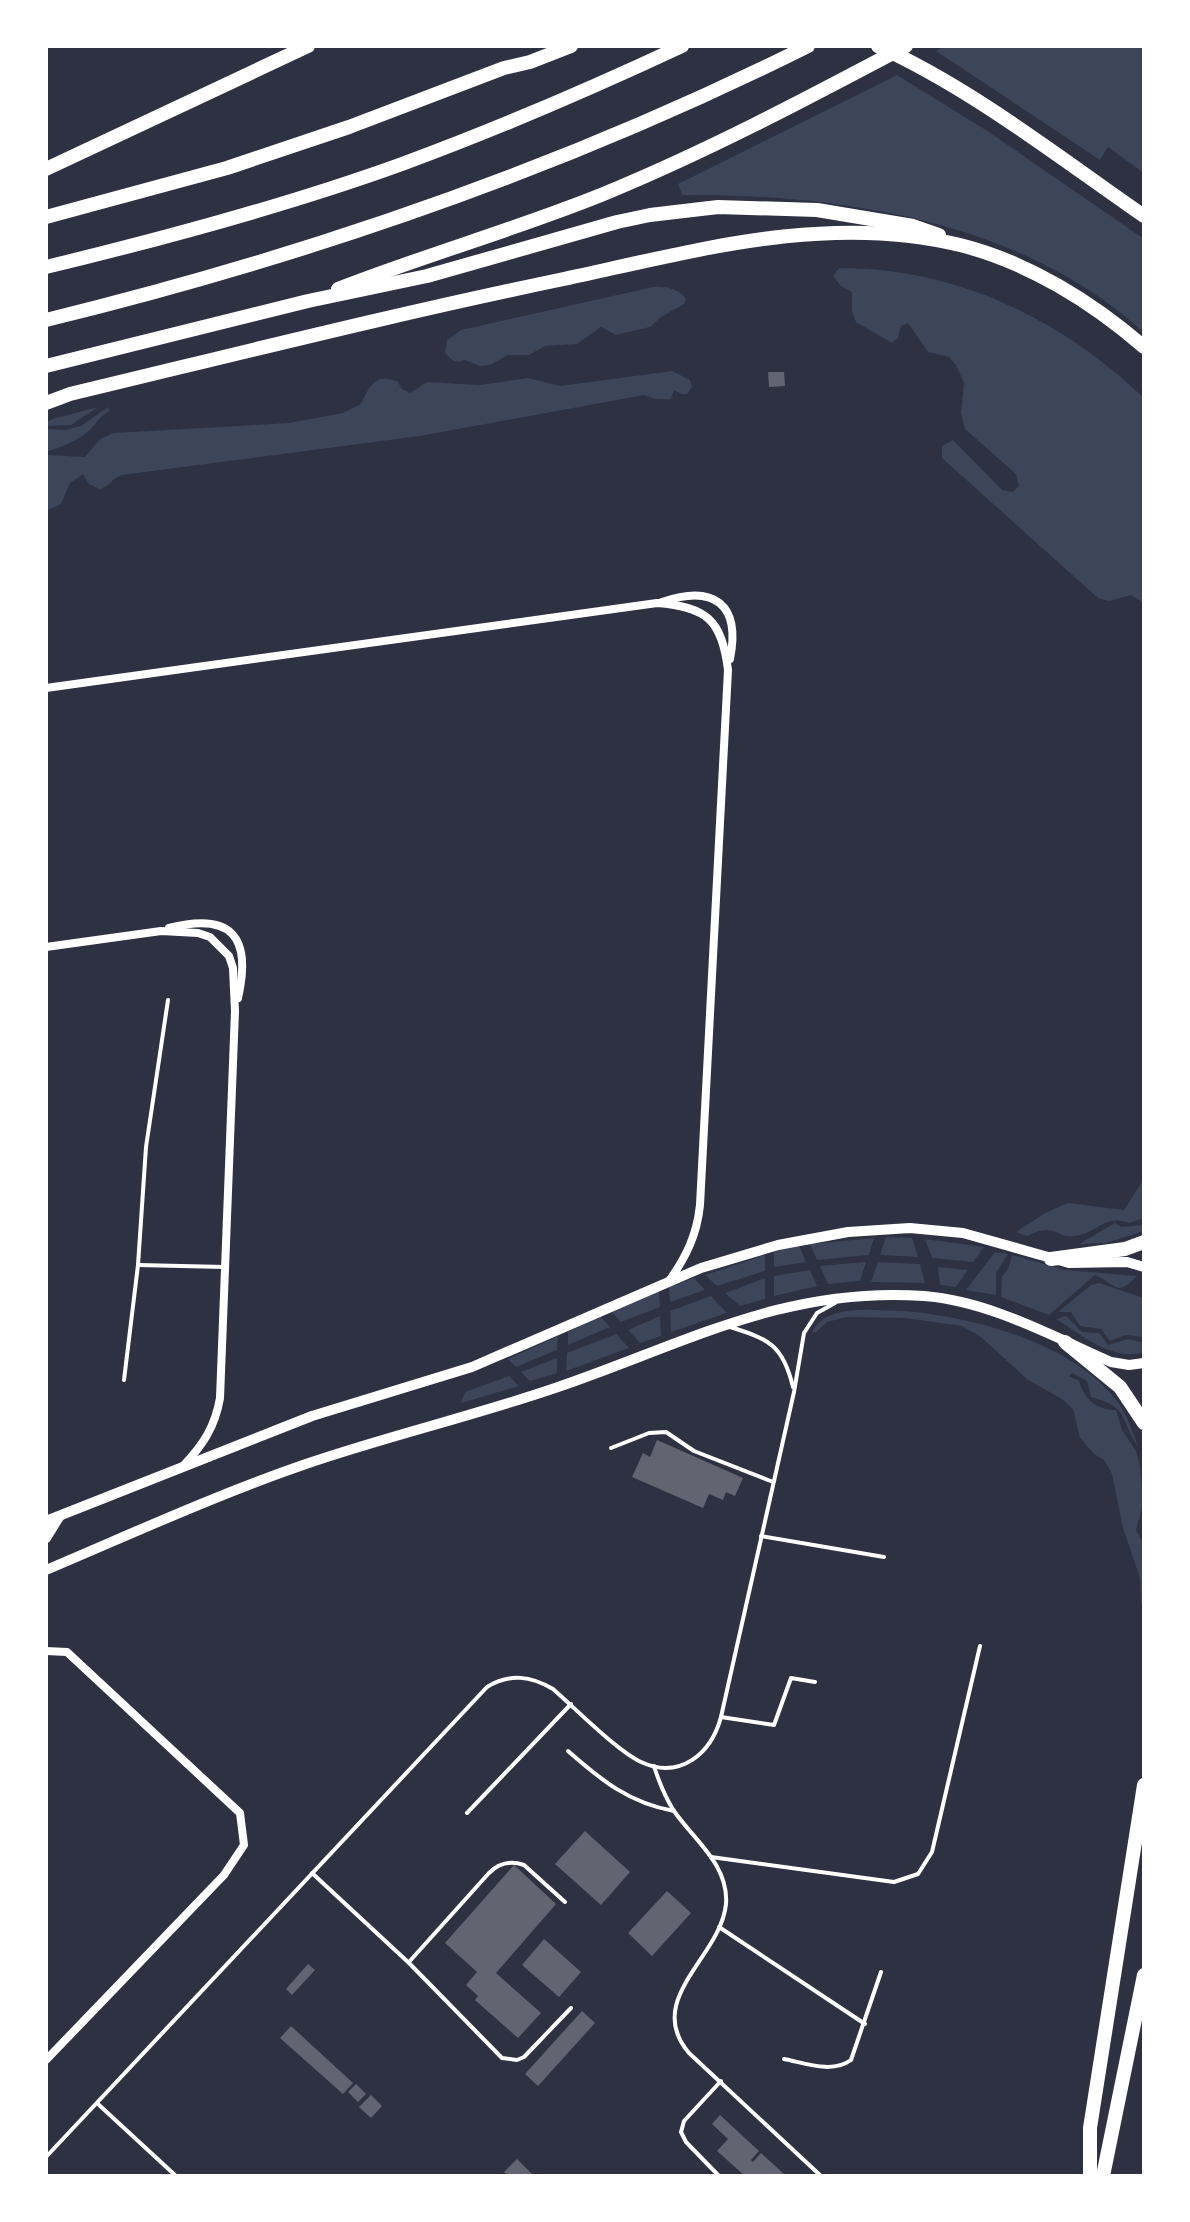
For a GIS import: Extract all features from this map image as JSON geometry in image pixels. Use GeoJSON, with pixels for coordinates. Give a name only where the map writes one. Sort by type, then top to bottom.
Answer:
{"type":"FeatureCollection","features":[{"type":"Feature","properties":{"kind":"highway"},"geometry":{"type":"LineString","coordinates":[[46,169],[308,46]]}},
{"type":"Feature","properties":{"kind":"highway"},"geometry":{"type":"LineString","coordinates":[[46,217],[240,163],[349,127],[504,68],[545,46]]}},
{"type":"Feature","properties":{"kind":"highway"},"geometry":{"type":"LineString","coordinates":[[504,68],[530,62],[571,46]]}},
{"type":"Feature","properties":{"kind":"highway"},"geometry":{"type":"LineString","coordinates":[[46,267],[280,203],[399,165],[509,123],[682,46]]}},
{"type":"Feature","properties":{"kind":"highway"},"geometry":{"type":"LineString","coordinates":[[46,320],[156,293],[283,256],[406,214],[659,117],[808,46]]}},
{"type":"Feature","properties":{"kind":"highway"},"geometry":{"type":"LineString","coordinates":[[878,46],[972,98],[1144,216]]}},
{"type":"Feature","properties":{"kind":"highway"},"geometry":{"type":"LineString","coordinates":[[308,301],[536,220],[661,169],[748,129],[906,46]]}},
{"type":"Feature","properties":{"kind":"highway"},"geometry":{"type":"LineString","coordinates":[[46,366],[308,301],[427,276],[617,222],[684,210],[752,207],[817,210],[913,226],[1001,258],[1059,287],[1116,324],[1144,347]]}},
{"type":"Feature","properties":{"kind":"highway"},"geometry":{"type":"LineString","coordinates":[[46,403],[85,390],[452,303],[766,238],[851,232],[959,245]]}},
{"type":"Feature","properties":{"kind":"highway"},"geometry":{"type":"LineString","coordinates":[[1051,1259],[1125,1249],[1144,1242]]}},
{"type":"Feature","properties":{"kind":"highway"},"geometry":{"type":"LineString","coordinates":[[1065,1342],[1120,1387],[1144,1423]]}},
{"type":"Feature","properties":{"kind":"highway"},"geometry":{"type":"LineString","coordinates":[[1090,2176],[1090,2128],[1144,1785]]}},
{"type":"Feature","properties":{"kind":"highway"},"geometry":{"type":"LineString","coordinates":[[1103,2176],[1144,1975]]}},
{"type":"Feature","properties":{"kind":"street"},"geometry":{"type":"LineString","coordinates":[[46,688],[657,603],[694,594],[703,594],[719,601],[732,621],[732,642],[698,1219],[689,1248],[669,1281]]}},
{"type":"Feature","properties":{"kind":"street"},"geometry":{"type":"LineString","coordinates":[[657,603],[685,605],[708,617],[723,639],[728,670]]}},
{"type":"Feature","properties":{"kind":"street"},"geometry":{"type":"LineString","coordinates":[[46,947],[206,922],[227,930],[241,947],[244,969],[235,1011]]}},
{"type":"Feature","properties":{"kind":"street"},"geometry":{"type":"LineString","coordinates":[[161,931],[198,933],[221,945],[233,968],[235,1011],[217,1415],[202,1446],[182,1467]]}},
{"type":"Feature","properties":{"kind":"street"},"geometry":{"type":"LineString","coordinates":[[46,1519],[59,1517],[312,1416],[472,1367],[701,1268],[817,1236],[910,1228],[963,1233],[1051,1259],[1087,1264],[1127,1262],[1144,1267]]}},
{"type":"Feature","properties":{"kind":"street"},"geometry":{"type":"LineString","coordinates":[[46,1570],[246,1486],[362,1446],[558,1387],[724,1325],[797,1304],[848,1297],[902,1295],[950,1300],[998,1314],[1120,1365],[1144,1363]]}},
{"type":"Feature","properties":{"kind":"street"},"geometry":{"type":"LineString","coordinates":[[46,1538],[59,1517]]}},
{"type":"Feature","properties":{"kind":"street"},"geometry":{"type":"LineString","coordinates":[[46,1651],[67,1652],[240,1813],[244,1845],[224,1875],[46,2060]]}},
{"type":"Feature","properties":{"kind":"lane"},"geometry":{"type":"LineString","coordinates":[[124,1380],[138,1265],[144,1161],[168,1000]]}},
{"type":"Feature","properties":{"kind":"lane"},"geometry":{"type":"LineString","coordinates":[[138,1265],[225,1267]]}},
{"type":"Feature","properties":{"kind":"lane"},"geometry":{"type":"LineString","coordinates":[[46,2157],[487,1687],[504,1679],[531,1679],[553,1689],[632,1757],[654,1766],[677,1766],[698,1757],[713,1740],[721,1717],[794,1392],[804,1333],[809,1322],[827,1307],[848,1297]]}},
{"type":"Feature","properties":{"kind":"lane"},"geometry":{"type":"LineString","coordinates":[[724,1325],[756,1335],[776,1348],[784,1357],[794,1392]]}},
{"type":"Feature","properties":{"kind":"lane"},"geometry":{"type":"LineString","coordinates":[[611,1448],[649,1433],[666,1432],[694,1451],[773,1482]]}},
{"type":"Feature","properties":{"kind":"lane"},"geometry":{"type":"LineString","coordinates":[[761,1536],[884,1557]]}},
{"type":"Feature","properties":{"kind":"lane"},"geometry":{"type":"LineString","coordinates":[[711,1857],[894,1882],[918,1874],[932,1852],[980,1646]]}},
{"type":"Feature","properties":{"kind":"lane"},"geometry":{"type":"LineString","coordinates":[[721,1717],[774,1725],[791,1678],[815,1682]]}},
{"type":"Feature","properties":{"kind":"lane"},"geometry":{"type":"LineString","coordinates":[[467,1813],[571,1704]]}},
{"type":"Feature","properties":{"kind":"lane"},"geometry":{"type":"LineString","coordinates":[[568,1751],[623,1795],[674,1811]]}},
{"type":"Feature","properties":{"kind":"lane"},"geometry":{"type":"LineString","coordinates":[[654,1766],[674,1811],[721,1874],[726,1894],[726,1907],[719,1927],[677,1999],[673,2022],[681,2044],[821,2176]]}},
{"type":"Feature","properties":{"kind":"lane"},"geometry":{"type":"LineString","coordinates":[[409,1963],[489,1873],[501,1864],[524,1865],[565,1902]]}},
{"type":"Feature","properties":{"kind":"lane"},"geometry":{"type":"LineString","coordinates":[[312,1873],[409,1963],[496,2053],[509,2060],[517,2060],[530,2052],[571,2008]]}},
{"type":"Feature","properties":{"kind":"lane"},"geometry":{"type":"LineString","coordinates":[[719,1927],[865,2024]]}},
{"type":"Feature","properties":{"kind":"lane"},"geometry":{"type":"LineString","coordinates":[[784,2059],[831,2067],[845,2064],[855,2054],[881,1972]]}},
{"type":"Feature","properties":{"kind":"lane"},"geometry":{"type":"LineString","coordinates":[[719,2176],[686,2142],[681,2132],[684,2121],[721,2081]]}},
{"type":"Feature","properties":{"kind":"lane"},"geometry":{"type":"LineString","coordinates":[[98,2104],[176,2176]]}},
{"type":"Feature","properties":{"kind":"shaded area"},"geometry":{"type":"Polygon","coordinates":[[[945,46],[1144,46],[1144,173],[1108,147],[1100,160],[936,51],[945,46]]]}},
{"type":"Feature","properties":{"kind":"shaded area"},"geometry":{"type":"Polygon","coordinates":[[[897,75],[989,132],[1144,239],[1144,333],[1096,295],[1043,264],[987,240],[927,222],[804,200],[682,195],[678,184],[897,75]]]}},
{"type":"Feature","properties":{"kind":"shaded area"},"geometry":{"type":"Polygon","coordinates":[[[839,268],[882,270],[924,277],[1004,303],[1077,344],[1112,369],[1144,398],[1144,603],[1131,595],[1109,601],[1098,598],[942,458],[942,446],[953,440],[1002,490],[1013,492],[1019,486],[1016,474],[965,429],[961,413],[964,383],[956,365],[949,357],[928,352],[908,323],[901,326],[898,338],[892,343],[856,322],[852,312],[852,292],[841,286],[833,276],[839,268]]]}},
{"type":"Feature","properties":{"kind":"shaded area"},"geometry":{"type":"Polygon","coordinates":[[[653,287],[671,288],[686,299],[684,304],[650,327],[616,335],[601,327],[577,344],[545,346],[529,355],[508,355],[490,365],[480,366],[465,360],[458,362],[445,353],[447,340],[461,330],[653,287]]]}},
{"type":"Feature","properties":{"kind":"shaded area"},"geometry":{"type":"Polygon","coordinates":[[[672,371],[690,380],[692,387],[687,394],[674,390],[671,399],[644,395],[420,436],[122,475],[99,489],[89,484],[83,474],[70,483],[61,504],[46,511],[46,455],[85,457],[100,439],[114,433],[289,423],[343,413],[361,404],[374,382],[384,378],[398,382],[402,389],[410,393],[427,382],[480,385],[528,378],[560,386],[672,371]]]}},
{"type":"Feature","properties":{"kind":"shaded area"},"geometry":{"type":"Polygon","coordinates":[[[98,407],[71,425],[46,426],[46,422],[53,419],[98,407]]]}},
{"type":"Feature","properties":{"kind":"shaded area"},"geometry":{"type":"Polygon","coordinates":[[[108,407],[110,411],[85,434],[46,452],[46,429],[65,430],[81,426],[108,407]]]}},
{"type":"Feature","properties":{"kind":"shaded area"},"geometry":{"type":"Polygon","coordinates":[[[1144,1179],[1144,1218],[1129,1223],[1107,1222],[1076,1236],[1050,1230],[1027,1236],[1016,1232],[1045,1213],[1068,1203],[1124,1210],[1144,1179]]]}},
{"type":"Feature","properties":{"kind":"shaded area"},"geometry":{"type":"Polygon","coordinates":[[[1115,1223],[1121,1227],[1144,1225],[1144,1231],[1106,1243],[1079,1244],[1115,1223]]]}},
{"type":"Feature","properties":{"kind":"shaded area"},"geometry":{"type":"Polygon","coordinates":[[[886,1237],[912,1238],[918,1257],[880,1255],[886,1237]]]}},
{"type":"Feature","properties":{"kind":"shaded area"},"geometry":{"type":"Polygon","coordinates":[[[874,1238],[869,1255],[817,1260],[810,1244],[874,1238]]]}},
{"type":"Feature","properties":{"kind":"shaded area"},"geometry":{"type":"Polygon","coordinates":[[[925,1239],[984,1247],[973,1262],[932,1258],[925,1239]]]}},
{"type":"Feature","properties":{"kind":"shaded area"},"geometry":{"type":"Polygon","coordinates":[[[799,1245],[806,1262],[774,1267],[774,1251],[799,1245]]]}},
{"type":"Feature","properties":{"kind":"shaded area"},"geometry":{"type":"Polygon","coordinates":[[[995,1252],[1008,1254],[996,1273],[996,1295],[966,1290],[995,1252]]]}},
{"type":"Feature","properties":{"kind":"shaded area"},"geometry":{"type":"Polygon","coordinates":[[[765,1255],[765,1271],[717,1286],[705,1275],[765,1255]]]}},
{"type":"Feature","properties":{"kind":"shaded area"},"geometry":{"type":"Polygon","coordinates":[[[1012,1255],[1066,1270],[1137,1276],[1120,1288],[1095,1275],[1049,1315],[1001,1297],[1002,1277],[1012,1255]]]}},
{"type":"Feature","properties":{"kind":"shaded area"},"geometry":{"type":"Polygon","coordinates":[[[866,1262],[860,1281],[828,1284],[820,1266],[866,1262]]]}},
{"type":"Feature","properties":{"kind":"shaded area"},"geometry":{"type":"Polygon","coordinates":[[[878,1262],[920,1264],[925,1283],[871,1282],[878,1262]]]}},
{"type":"Feature","properties":{"kind":"shaded area"},"geometry":{"type":"Polygon","coordinates":[[[938,1267],[968,1270],[956,1287],[940,1285],[938,1267]]]}},
{"type":"Feature","properties":{"kind":"shaded area"},"geometry":{"type":"Polygon","coordinates":[[[810,1270],[817,1286],[774,1296],[774,1276],[810,1270]]]}},
{"type":"Feature","properties":{"kind":"shaded area"},"geometry":{"type":"Polygon","coordinates":[[[694,1278],[705,1290],[670,1302],[669,1287],[694,1278]]]}},
{"type":"Feature","properties":{"kind":"shaded area"},"geometry":{"type":"Polygon","coordinates":[[[765,1278],[765,1299],[740,1306],[725,1293],[765,1278]]]}},
{"type":"Feature","properties":{"kind":"shaded area"},"geometry":{"type":"Polygon","coordinates":[[[1099,1283],[1144,1298],[1144,1337],[1126,1335],[1110,1341],[1101,1329],[1080,1326],[1071,1312],[1058,1312],[1091,1285],[1099,1283]]]}},
{"type":"Feature","properties":{"kind":"shaded area"},"geometry":{"type":"Polygon","coordinates":[[[659,1291],[660,1307],[621,1322],[610,1310],[659,1291]]]}},
{"type":"Feature","properties":{"kind":"shaded area"},"geometry":{"type":"Polygon","coordinates":[[[711,1296],[727,1313],[671,1332],[670,1311],[711,1296]]]}},
{"type":"Feature","properties":{"kind":"shaded area"},"geometry":{"type":"Polygon","coordinates":[[[904,1311],[961,1319],[1020,1336],[1075,1363],[1117,1401],[1138,1446],[1118,1409],[1091,1397],[1087,1381],[1072,1373],[1069,1376],[1079,1381],[1093,1403],[1116,1410],[1122,1430],[1136,1451],[1143,1504],[1136,1530],[1144,1545],[1144,1608],[1140,1578],[1123,1528],[1112,1474],[1104,1460],[1080,1438],[1073,1409],[1062,1399],[1028,1380],[981,1337],[962,1326],[905,1318],[846,1317],[827,1322],[815,1333],[812,1332],[819,1322],[840,1312],[904,1311]]]}},
{"type":"Feature","properties":{"kind":"shaded area"},"geometry":{"type":"Polygon","coordinates":[[[600,1316],[610,1327],[568,1345],[568,1332],[600,1316]]]}},
{"type":"Feature","properties":{"kind":"shaded area"},"geometry":{"type":"Polygon","coordinates":[[[660,1316],[661,1336],[640,1343],[628,1330],[660,1316]]]}},
{"type":"Feature","properties":{"kind":"shaded area"},"geometry":{"type":"Polygon","coordinates":[[[1066,1316],[1082,1332],[1099,1333],[1108,1345],[1128,1339],[1144,1343],[1144,1352],[1120,1353],[1098,1345],[1056,1319],[1066,1316]]]}},
{"type":"Feature","properties":{"kind":"shaded area"},"geometry":{"type":"Polygon","coordinates":[[[616,1334],[629,1348],[566,1371],[567,1353],[616,1334]]]}},
{"type":"Feature","properties":{"kind":"shaded area"},"geometry":{"type":"Polygon","coordinates":[[[558,1336],[557,1350],[516,1367],[508,1359],[558,1336]]]}},
{"type":"Feature","properties":{"kind":"shaded area"},"geometry":{"type":"Polygon","coordinates":[[[557,1358],[557,1373],[530,1381],[521,1372],[557,1358]]]}},
{"type":"Feature","properties":{"kind":"shaded area"},"geometry":{"type":"Polygon","coordinates":[[[509,1376],[519,1386],[461,1403],[465,1392],[509,1376]]]}},
{"type":"Feature","properties":{"kind":"building"},"geometry":{"type":"Polygon","coordinates":[[[768,372],[784,372],[785,386],[769,387],[768,372]]]}},
{"type":"Feature","properties":{"kind":"building"},"geometry":{"type":"Polygon","coordinates":[[[657,1440],[743,1478],[735,1496],[726,1492],[723,1500],[709,1494],[703,1508],[632,1477],[643,1453],[650,1457],[657,1440]]]}},
{"type":"Feature","properties":{"kind":"building"},"geometry":{"type":"Polygon","coordinates":[[[585,1831],[630,1872],[601,1905],[555,1864],[585,1831]]]}},
{"type":"Feature","properties":{"kind":"building"},"geometry":{"type":"Polygon","coordinates":[[[514,1865],[556,1904],[496,1973],[541,2013],[518,2038],[475,2000],[478,1996],[466,1985],[477,1972],[445,1943],[514,1865]]]}},
{"type":"Feature","properties":{"kind":"building"},"geometry":{"type":"Polygon","coordinates":[[[667,1891],[691,1913],[652,1956],[628,1933],[667,1891]]]}},
{"type":"Feature","properties":{"kind":"building"},"geometry":{"type":"Polygon","coordinates":[[[544,1939],[581,1972],[559,1997],[522,1965],[544,1939]]]}},
{"type":"Feature","properties":{"kind":"building"},"geometry":{"type":"Polygon","coordinates":[[[308,1964],[315,1970],[292,1995],[286,1989],[308,1964]]]}},
{"type":"Feature","properties":{"kind":"building"},"geometry":{"type":"Polygon","coordinates":[[[582,2011],[595,2023],[538,2086],[525,2074],[582,2011]]]}},
{"type":"Feature","properties":{"kind":"building"},"geometry":{"type":"Polygon","coordinates":[[[291,2026],[353,2083],[343,2094],[280,2038],[291,2026]]]}},
{"type":"Feature","properties":{"kind":"building"},"geometry":{"type":"Polygon","coordinates":[[[356,2084],[366,2094],[358,2102],[348,2092],[356,2084]]]}},
{"type":"Feature","properties":{"kind":"building"},"geometry":{"type":"Polygon","coordinates":[[[371,2095],[382,2106],[371,2118],[359,2107],[371,2095]]]}},
{"type":"Feature","properties":{"kind":"building"},"geometry":{"type":"Polygon","coordinates":[[[720,2115],[759,2151],[751,2160],[753,2162],[761,2153],[784,2174],[745,2176],[717,2151],[728,2139],[712,2124],[720,2115]]]}},
{"type":"Feature","properties":{"kind":"building"},"geometry":{"type":"Polygon","coordinates":[[[517,2159],[534,2176],[508,2176],[504,2172],[517,2159]]]}}]}
